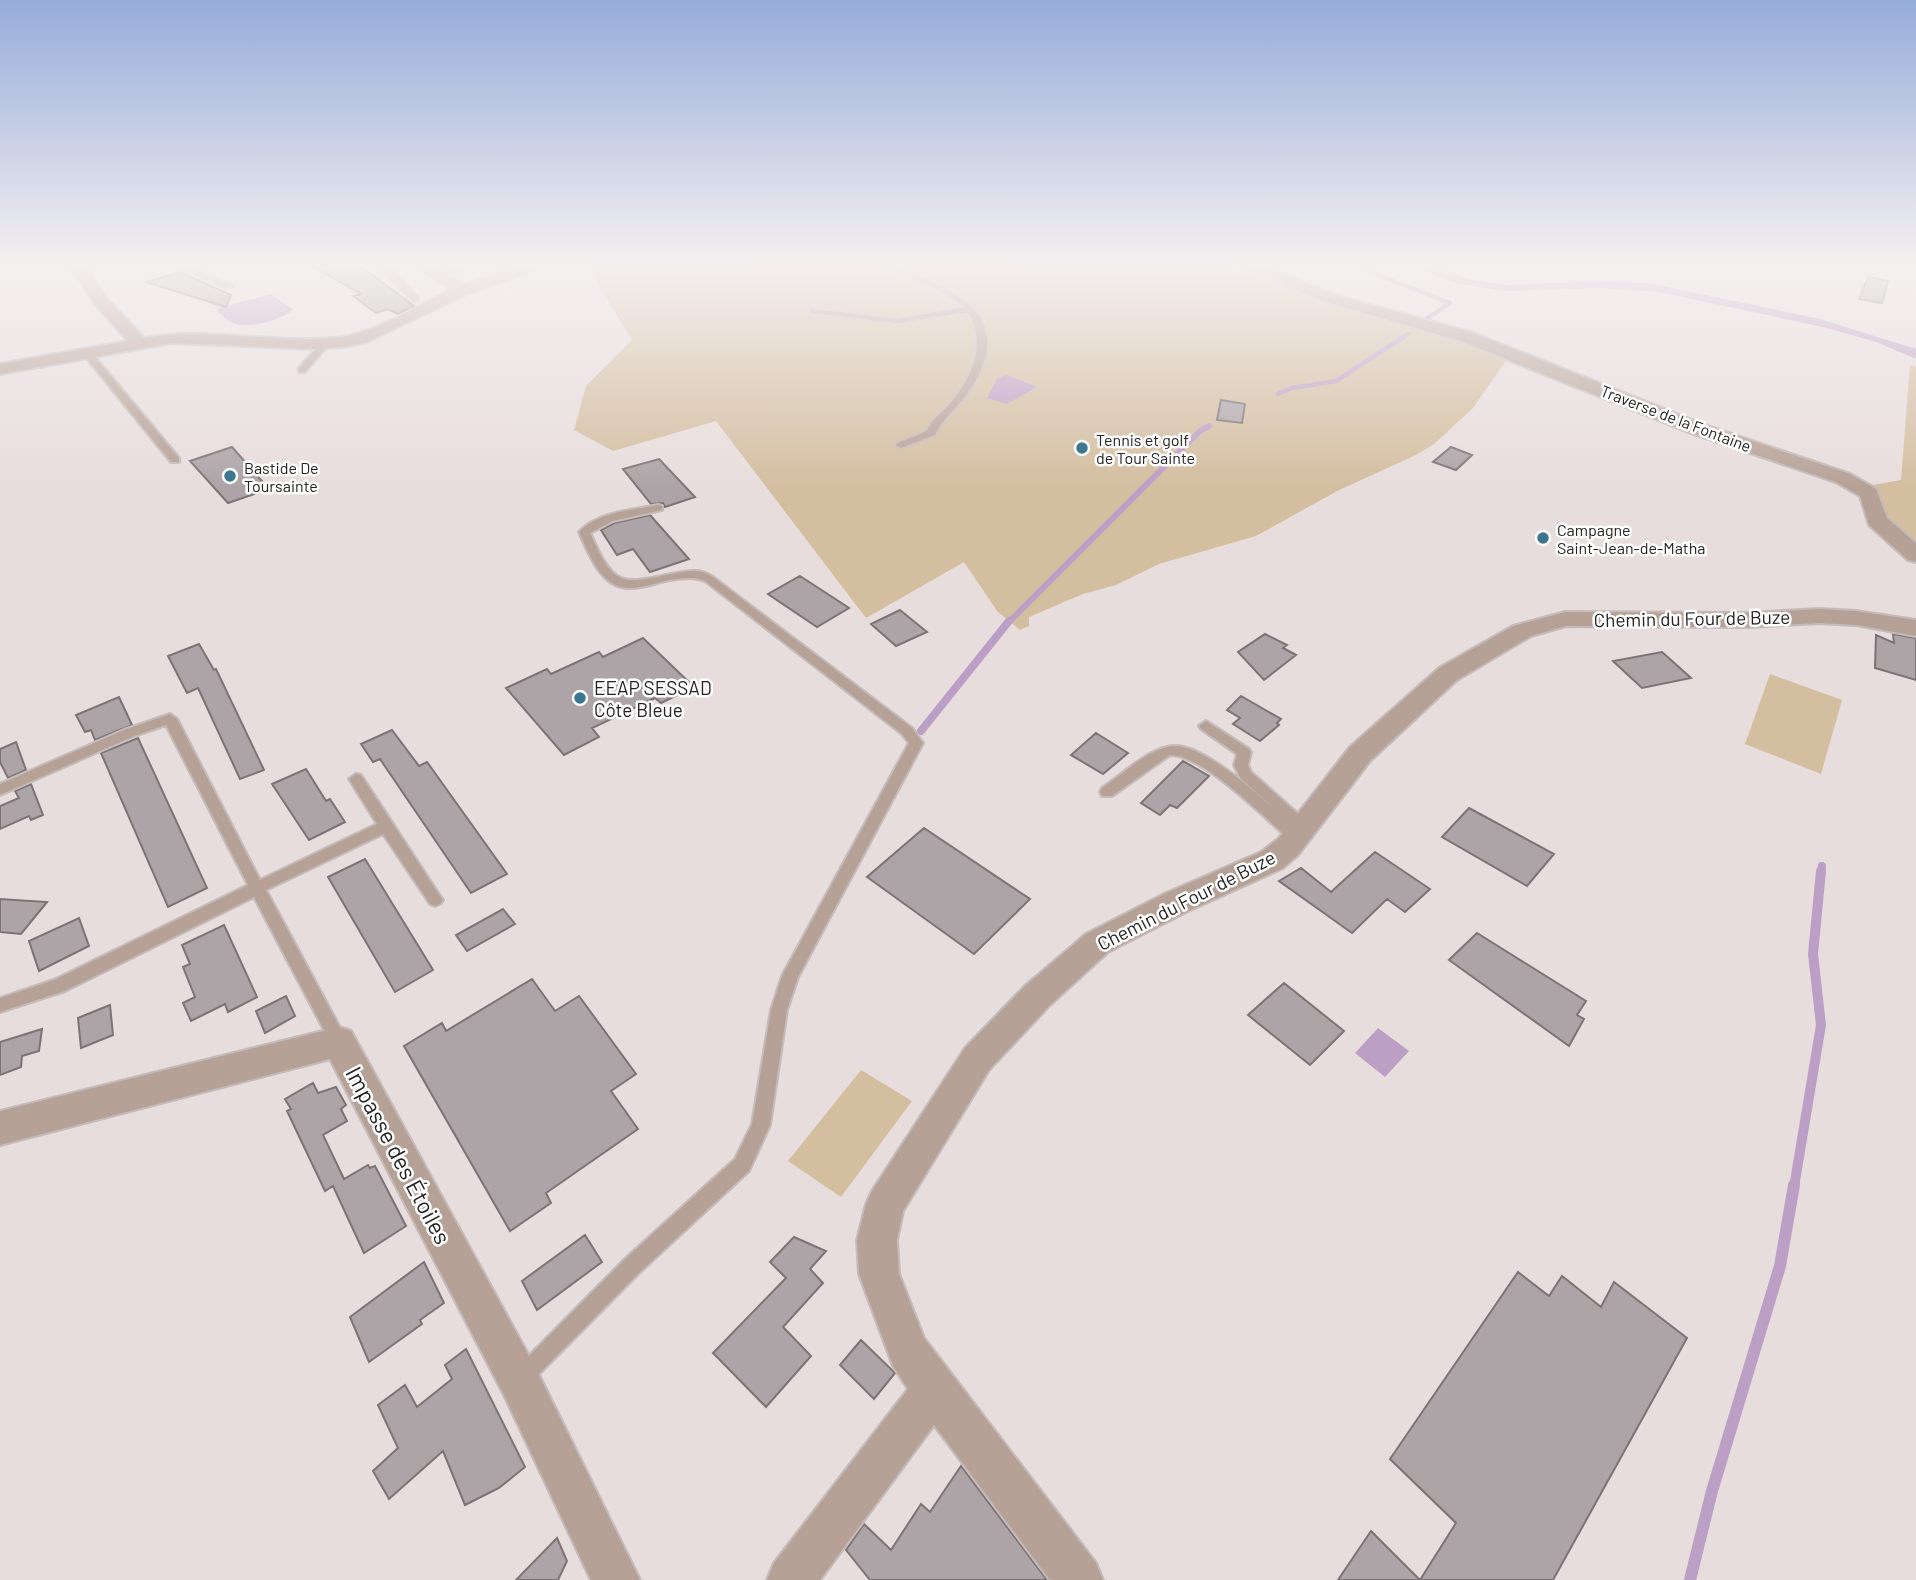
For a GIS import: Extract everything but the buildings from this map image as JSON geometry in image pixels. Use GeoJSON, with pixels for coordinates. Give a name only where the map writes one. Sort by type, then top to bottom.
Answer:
{"type":"FeatureCollection","features":[{"type":"Feature","properties":{"kind":"street"},"geometry":{"type":"LineString","coordinates":[[135,339],[138,342]]}},
{"type":"Feature","properties":{"kind":"street"},"geometry":{"type":"LineString","coordinates":[[0,369],[165,339]]}},
{"type":"Feature","properties":{"kind":"street"},"geometry":{"type":"LineString","coordinates":[[190,339],[326,344],[357,339]]}},
{"type":"Feature","properties":{"kind":"street","name":"Traverse de la Fontaine"},"geometry":{"type":"LineString","coordinates":[[1471,339],[1695,428],[1843,478],[1869,494],[1877,520],[1916,555]]}},
{"type":"Feature","properties":{"kind":"street","name":"Chemin du Four de Buze"},"geometry":{"type":"LineString","coordinates":[[1079,1580],[934,1390],[908,1351],[879,1274],[877,1240],[885,1204],[929,1131],[978,1059],[1037,996],[1097,943],[1175,903],[1272,860],[1289,847],[1298,831],[1360,754],[1448,674],[1533,627],[1565,619],[1748,620],[1819,616],[1856,618],[1916,628]]}},
{"type":"Feature","properties":{"kind":"street"},"geometry":{"type":"LineString","coordinates":[[0,1128],[339,1042]]}},
{"type":"Feature","properties":{"kind":"street","name":"Impasse des Étoiles"},"geometry":{"type":"LineString","coordinates":[[339,1042],[519,1380],[616,1580]]}},
{"type":"Feature","properties":{"kind":"street"},"geometry":{"type":"LineString","coordinates":[[791,1580],[934,1390]]}},
{"type":"Feature","properties":{"kind":"lane"},"geometry":{"type":"LineString","coordinates":[[901,445],[932,433],[933,427],[948,414],[968,388],[981,339]]}},
{"type":"Feature","properties":{"kind":"lane"},"geometry":{"type":"LineString","coordinates":[[302,370],[326,344]]}},
{"type":"Feature","properties":{"kind":"lane"},"geometry":{"type":"LineString","coordinates":[[87,353],[175,460]]}},
{"type":"Feature","properties":{"kind":"lane"},"geometry":{"type":"LineString","coordinates":[[519,1380],[632,1266],[742,1165],[761,1125],[779,1010],[790,976],[916,743],[907,732],[709,579],[698,574],[628,585],[616,582],[601,564],[583,532],[589,527],[618,517],[658,508]]}},
{"type":"Feature","properties":{"kind":"lane"},"geometry":{"type":"LineString","coordinates":[[0,790],[129,733],[170,719],[339,1042]]}},
{"type":"Feature","properties":{"kind":"lane"},"geometry":{"type":"LineString","coordinates":[[1206,726],[1244,752],[1241,765],[1246,775],[1298,831]]}},
{"type":"Feature","properties":{"kind":"lane"},"geometry":{"type":"LineString","coordinates":[[1107,792],[1170,750],[1186,752],[1239,786],[1298,831]]}},
{"type":"Feature","properties":{"kind":"lane"},"geometry":{"type":"LineString","coordinates":[[356,779],[435,900]]}},
{"type":"Feature","properties":{"kind":"lane"},"geometry":{"type":"LineString","coordinates":[[0,1005],[59,986],[386,825]]}},
{"type":"Feature","properties":{"kind":"shaded area","name":"Tennis et golf de Tour Sainte"},"geometry":{"type":"Polygon","coordinates":[[[1466,339],[1509,356],[1473,408],[1434,444],[1416,455],[1339,490],[1256,536],[1159,564],[1116,585],[1083,594],[1029,617],[1029,626],[1020,630],[997,611],[964,562],[866,618],[716,421],[613,451],[574,430],[586,386],[632,340],[1466,339]]]}},
{"type":"Feature","properties":{"kind":"shaded area"},"geometry":{"type":"Polygon","coordinates":[[[1864,339],[1883,339],[1916,349],[1916,359],[1864,339]]]}},
{"type":"Feature","properties":{"kind":"shaded area"},"geometry":{"type":"Polygon","coordinates":[[[1910,365],[1916,367],[1916,550],[1885,521],[1879,507],[1884,504],[1877,499],[1873,485],[1901,480],[1910,365]]]}},
{"type":"Feature","properties":{"kind":"shaded area"},"geometry":{"type":"Polygon","coordinates":[[[1007,375],[1037,387],[1007,404],[987,398],[997,379],[1007,375]]]}},
{"type":"Feature","properties":{"kind":"shaded area"},"geometry":{"type":"Polygon","coordinates":[[[1770,674],[1842,700],[1821,774],[1745,744],[1770,674]]]}},
{"type":"Feature","properties":{"kind":"shaded area"},"geometry":{"type":"Polygon","coordinates":[[[1378,1028],[1409,1051],[1385,1077],[1355,1053],[1378,1028]]]}},
{"type":"Feature","properties":{"kind":"shaded area"},"geometry":{"type":"Polygon","coordinates":[[[861,1070],[912,1101],[841,1197],[788,1161],[861,1070]]]}},
{"type":"Feature","properties":{"kind":"waterway"},"geometry":{"type":"LineString","coordinates":[[1278,394],[1292,388],[1336,381],[1401,339]]}},
{"type":"Feature","properties":{"kind":"waterway"},"geometry":{"type":"LineString","coordinates":[[1008,623],[1200,431],[1209,426]]}},
{"type":"Feature","properties":{"kind":"waterway"},"geometry":{"type":"LineString","coordinates":[[921,731],[1009,621]]}},
{"type":"Feature","properties":{"kind":"waterway"},"geometry":{"type":"LineString","coordinates":[[1821,873],[1822,866]]}},
{"type":"Feature","properties":{"kind":"waterway"},"geometry":{"type":"LineString","coordinates":[[1794,1187],[1821,1025],[1813,954],[1821,871]]}},
{"type":"Feature","properties":{"kind":"waterway"},"geometry":{"type":"LineString","coordinates":[[1690,1580],[1712,1491],[1780,1266],[1794,1185]]}},
{"type":"Feature","properties":{"kind":"place","name":"Tennis et golf de Tour Sainte"},"geometry":{"type":"Point","coordinates":[1082,448]}},
{"type":"Feature","properties":{"kind":"place","name":"Bastide De Toursainte"},"geometry":{"type":"Point","coordinates":[230,476]}},
{"type":"Feature","properties":{"kind":"place","name":"Campagne Saint-Jean-de-Matha"},"geometry":{"type":"Point","coordinates":[1543,538]}},
{"type":"Feature","properties":{"kind":"place","name":"EEAP SESSAD Côte Bleue"},"geometry":{"type":"Point","coordinates":[580,698]}}]}
